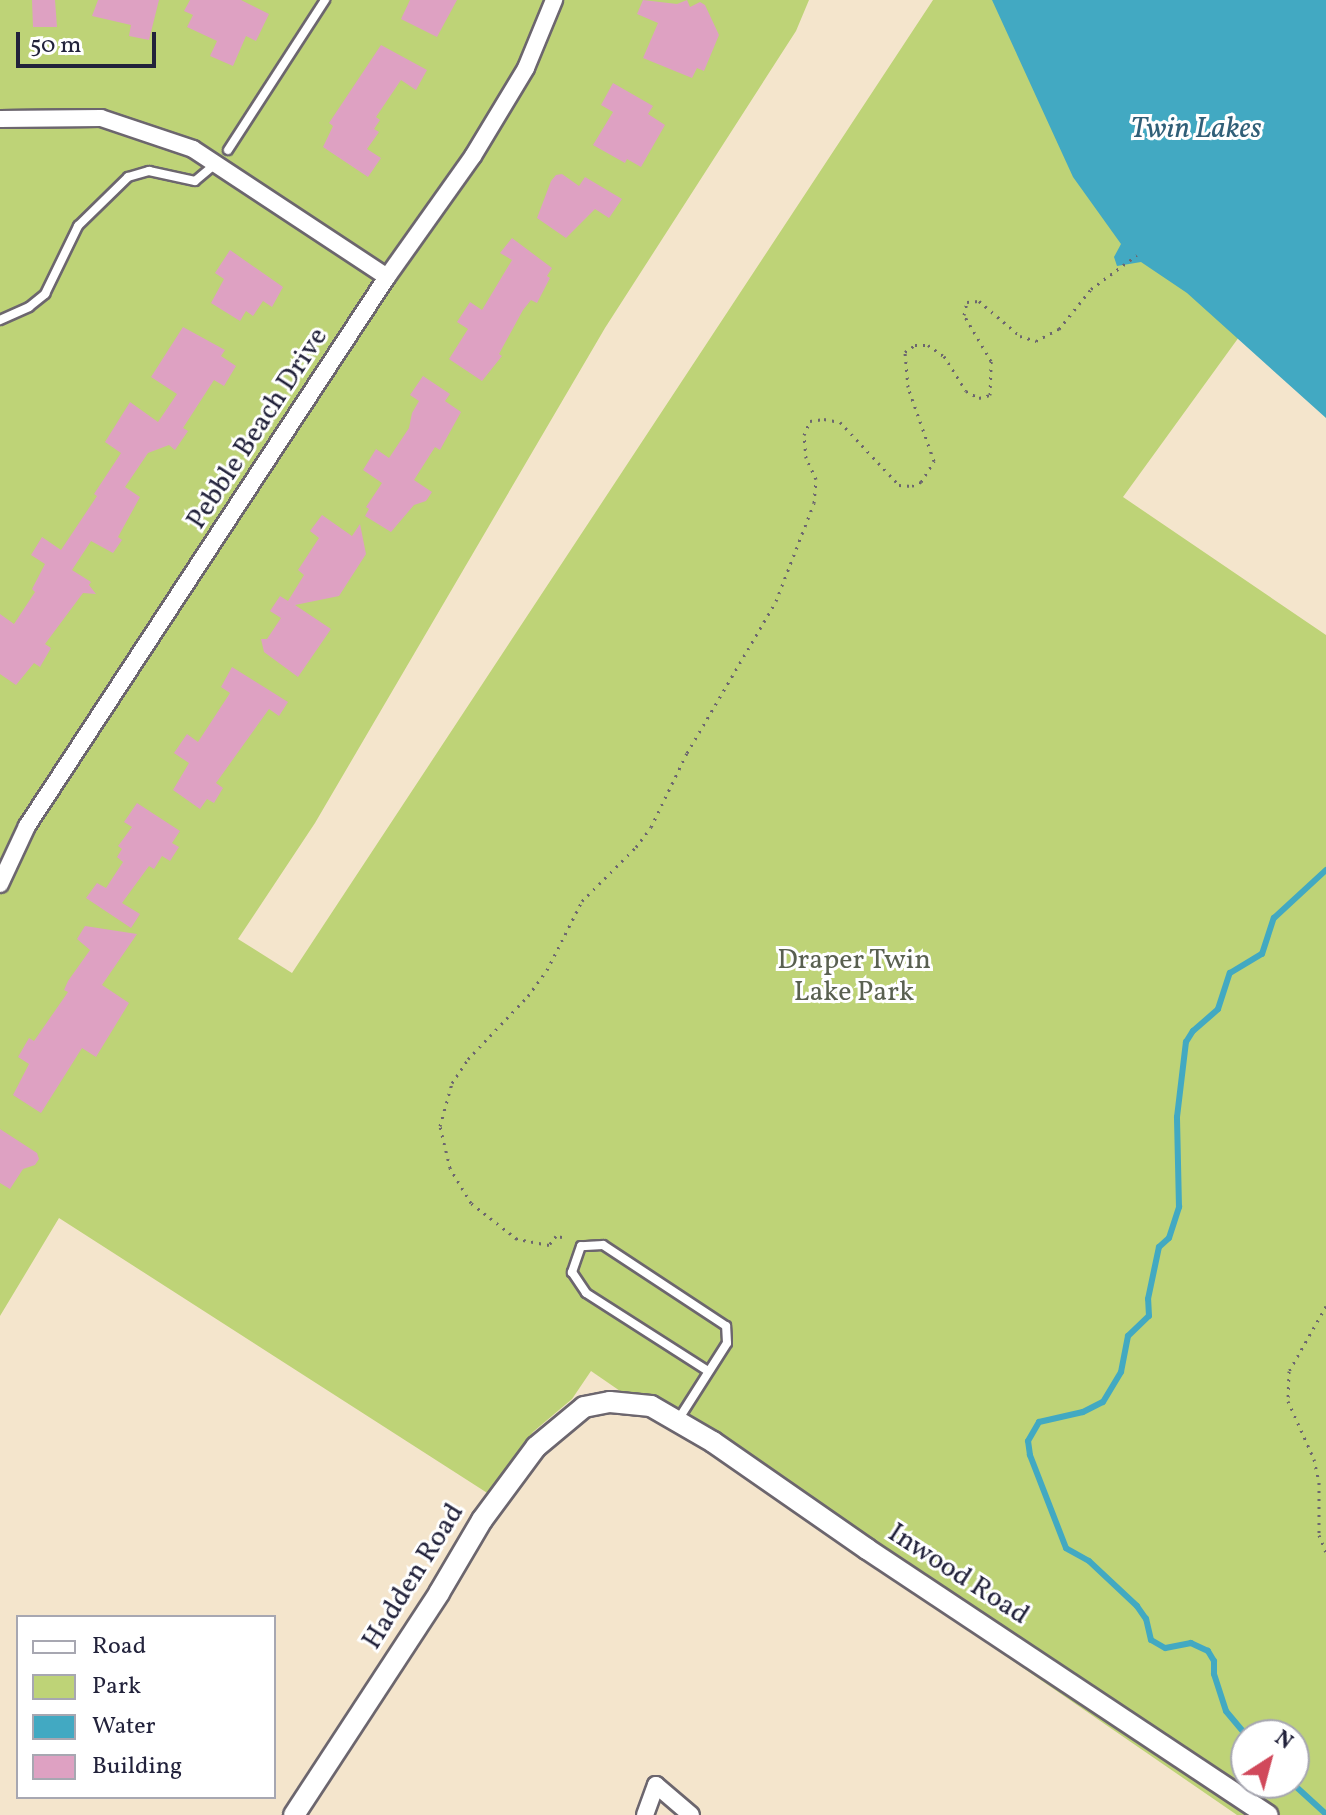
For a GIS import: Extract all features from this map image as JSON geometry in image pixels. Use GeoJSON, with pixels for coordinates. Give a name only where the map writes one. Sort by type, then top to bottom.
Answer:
{"type":"FeatureCollection","features":[{"type":"Feature","properties":{"kind":"street","name":"Pebble Beach Drive"},"geometry":{"type":"LineString","coordinates":[[0,884],[27,826],[387,277],[481,143],[526,68],[554,0]]}},
{"type":"Feature","properties":{"kind":"street"},"geometry":{"type":"LineString","coordinates":[[0,119],[101,118],[193,149],[387,277]]}},
{"type":"Feature","properties":{"kind":"street","name":"Inwood Road"},"geometry":{"type":"LineString","coordinates":[[610,1402],[651,1406],[677,1421],[1268,1815]]}},
{"type":"Feature","properties":{"kind":"street","name":"Hadden Road"},"geometry":{"type":"LineString","coordinates":[[298,1813],[439,1593],[482,1520],[536,1447],[584,1407],[610,1402]]}},
{"type":"Feature","properties":{"kind":"street"},"geometry":{"type":"LineString","coordinates":[[645,1815],[656,1785],[691,1815]]}},
{"type":"Feature","properties":{"kind":"lane"},"geometry":{"type":"LineString","coordinates":[[228,150],[325,0]]}},
{"type":"Feature","properties":{"kind":"lane"},"geometry":{"type":"LineString","coordinates":[[0,320],[45,294],[78,226],[128,177],[149,171],[195,181],[213,166]]}},
{"type":"Feature","properties":{"kind":"lane"},"geometry":{"type":"LineString","coordinates":[[677,1421],[727,1343],[726,1326],[603,1245],[581,1246],[572,1272],[586,1293],[708,1371]]}},
{"type":"Feature","properties":{"kind":"path"},"geometry":{"type":"LineString","coordinates":[[562,1237],[556,1236],[549,1245],[517,1239],[471,1203],[450,1168],[440,1126],[452,1083],[468,1059],[540,979],[582,901],[627,857],[651,827],[687,753],[776,601],[814,503],[816,479],[806,458],[804,435],[810,421],[824,419],[840,422],[899,485],[921,482],[934,461],[908,387],[905,352],[915,345],[928,345],[944,356],[966,391],[979,398],[990,395],[991,361],[964,315],[967,302],[979,301],[1020,336],[1036,341],[1059,329],[1091,289],[1137,255]]}},
{"type":"Feature","properties":{"kind":"path"},"geometry":{"type":"LineString","coordinates":[[1326,1306],[1289,1371],[1288,1401],[1314,1459],[1319,1483],[1319,1535],[1326,1552]]}},
{"type":"Feature","properties":{"kind":"green space","name":"Draper Twin Lake Park"},"geometry":{"type":"Polygon","coordinates":[[[0,0],[809,0],[796,31],[605,328],[315,823],[238,939],[292,973],[933,0],[1326,0],[1326,217],[1123,497],[1326,635],[1326,1815],[1237,1815],[591,1371],[572,1399],[533,1432],[492,1496],[59,1218],[0,1316],[0,0]]]}},
{"type":"Feature","properties":{"kind":"water","name":"Twin Lakes"},"geometry":{"type":"Polygon","coordinates":[[[992,0],[1326,0],[1326,418],[1187,293],[1141,262],[1117,266],[1114,257],[1121,244],[1073,177],[992,0]]]}},
{"type":"Feature","properties":{"kind":"building"},"geometry":{"type":"Polygon","coordinates":[[[32,0],[55,0],[57,27],[33,27],[32,0]]]}},
{"type":"Feature","properties":{"kind":"building"},"geometry":{"type":"Polygon","coordinates":[[[98,0],[159,0],[149,40],[129,36],[131,25],[92,16],[98,0]]]}},
{"type":"Feature","properties":{"kind":"building"},"geometry":{"type":"Polygon","coordinates":[[[190,0],[241,0],[269,14],[256,41],[246,36],[233,66],[210,56],[217,41],[187,27],[193,15],[184,11],[190,0]]]}},
{"type":"Feature","properties":{"kind":"building"},"geometry":{"type":"Polygon","coordinates":[[[410,0],[457,0],[437,37],[401,19],[410,0]]]}},
{"type":"Feature","properties":{"kind":"building"},"geometry":{"type":"Polygon","coordinates":[[[643,0],[677,4],[687,0],[690,7],[700,2],[705,5],[719,35],[704,71],[697,68],[692,78],[643,58],[658,23],[637,14],[643,0]]]}},
{"type":"Feature","properties":{"kind":"building"},"geometry":{"type":"Polygon","coordinates":[[[381,45],[427,70],[416,90],[401,80],[376,117],[380,120],[374,129],[379,132],[367,149],[381,158],[368,177],[323,147],[333,126],[329,123],[381,45]]]}},
{"type":"Feature","properties":{"kind":"building"},"geometry":{"type":"Polygon","coordinates":[[[613,83],[653,106],[648,114],[665,125],[641,167],[627,159],[625,163],[593,145],[613,112],[601,105],[613,83]]]}},
{"type":"Feature","properties":{"kind":"building"},"geometry":{"type":"Polygon","coordinates":[[[562,174],[579,186],[585,177],[622,199],[609,218],[595,209],[566,238],[537,218],[551,181],[562,174]]]}},
{"type":"Feature","properties":{"kind":"building"},"geometry":{"type":"Polygon","coordinates":[[[512,238],[552,268],[547,276],[550,278],[537,303],[531,300],[523,310],[499,354],[502,356],[482,381],[449,359],[468,329],[457,322],[470,302],[482,310],[512,260],[500,253],[512,238]]]}},
{"type":"Feature","properties":{"kind":"building"},"geometry":{"type":"Polygon","coordinates":[[[230,250],[283,287],[272,307],[263,301],[253,316],[246,311],[240,321],[211,303],[224,279],[215,273],[230,250]]]}},
{"type":"Feature","properties":{"kind":"building"},"geometry":{"type":"Polygon","coordinates":[[[183,327],[225,350],[221,356],[236,366],[224,386],[214,380],[183,428],[188,431],[175,450],[169,445],[148,453],[125,487],[140,497],[118,537],[122,540],[113,553],[91,541],[72,570],[91,582],[89,585],[96,594],[83,593],[45,644],[51,648],[40,667],[34,663],[16,685],[0,674],[0,614],[14,624],[35,592],[32,589],[45,564],[31,555],[42,537],[61,550],[97,496],[94,494],[121,453],[105,442],[130,402],[158,422],[177,394],[151,377],[183,327]]]}},
{"type":"Feature","properties":{"kind":"building"},"geometry":{"type":"Polygon","coordinates":[[[423,376],[450,394],[445,401],[461,412],[440,450],[435,447],[414,480],[432,492],[426,501],[414,505],[391,532],[365,516],[369,509],[366,507],[382,483],[363,470],[376,449],[389,458],[409,428],[419,401],[410,395],[423,376]]]}},
{"type":"Feature","properties":{"kind":"building"},"geometry":{"type":"Polygon","coordinates":[[[322,515],[352,536],[360,524],[366,554],[339,596],[295,605],[331,629],[298,677],[264,652],[261,639],[267,639],[281,618],[270,611],[280,596],[288,601],[304,575],[298,570],[319,538],[310,531],[322,515]]]}},
{"type":"Feature","properties":{"kind":"building"},"geometry":{"type":"Polygon","coordinates":[[[232,667],[288,702],[279,716],[269,709],[216,783],[223,788],[214,803],[207,799],[200,809],[173,790],[189,763],[174,753],[187,734],[198,742],[230,693],[221,687],[232,667]]]}},
{"type":"Feature","properties":{"kind":"building"},"geometry":{"type":"Polygon","coordinates":[[[137,803],[180,831],[172,843],[179,847],[170,861],[162,856],[154,869],[149,866],[122,903],[140,914],[131,928],[86,898],[97,883],[106,888],[123,862],[117,857],[122,849],[118,846],[132,827],[124,822],[137,803]]]}},
{"type":"Feature","properties":{"kind":"building"},"geometry":{"type":"Polygon","coordinates":[[[85,926],[137,934],[102,985],[129,1003],[96,1057],[82,1048],[41,1113],[13,1095],[29,1064],[18,1057],[29,1038],[34,1041],[68,992],[64,990],[68,981],[90,950],[77,939],[85,926]]]}},
{"type":"Feature","properties":{"kind":"building"},"geometry":{"type":"Polygon","coordinates":[[[0,1129],[37,1153],[39,1159],[35,1165],[23,1169],[10,1189],[0,1183],[0,1129]]]}},
{"type":"Feature","properties":{"kind":"waterway"},"geometry":{"type":"LineString","coordinates":[[1233,1719],[1226,1711],[1214,1674],[1214,1661],[1208,1651],[1191,1643],[1165,1648],[1151,1640],[1146,1619],[1137,1606],[1089,1561],[1066,1548],[1030,1455],[1028,1441],[1039,1422],[1083,1412],[1103,1402],[1121,1372],[1128,1336],[1149,1316],[1148,1299],[1159,1247],[1169,1238],[1179,1207],[1177,1117],[1186,1042],[1193,1031],[1218,1009],[1230,973],[1262,954],[1274,918],[1326,870]]}},
{"type":"Feature","properties":{"kind":"waterway"},"geometry":{"type":"LineString","coordinates":[[1310,1799],[1326,1814]]}}]}
